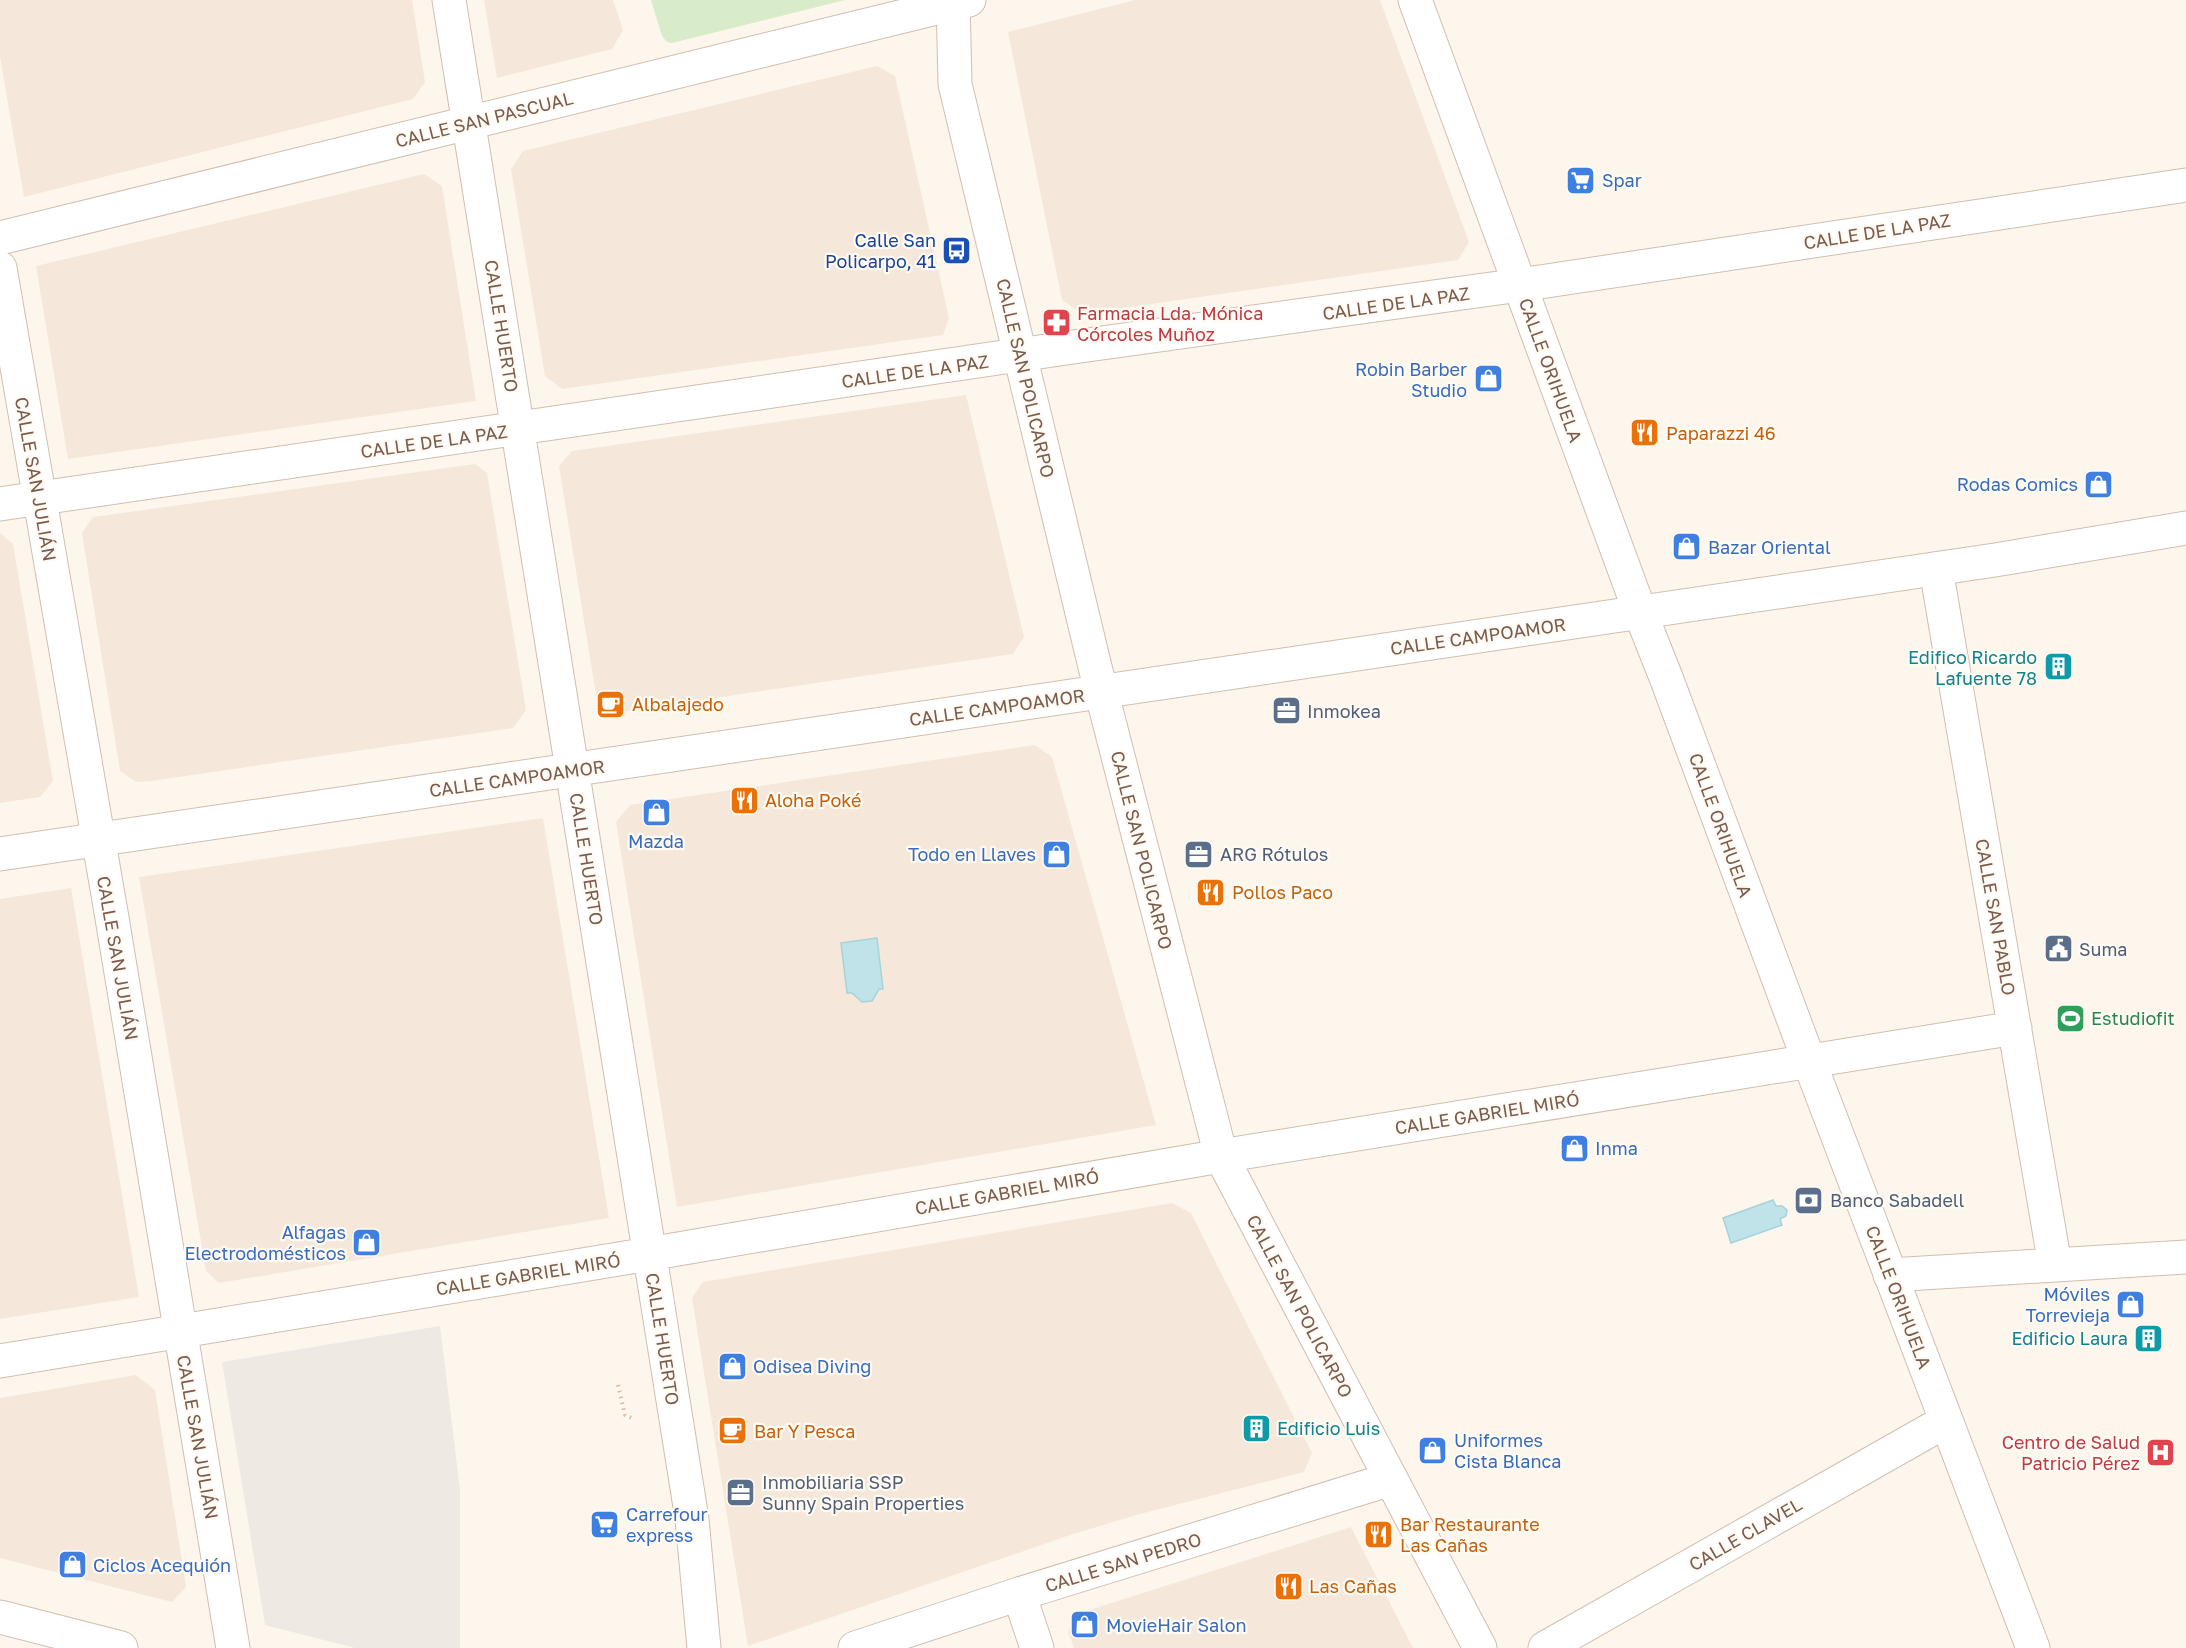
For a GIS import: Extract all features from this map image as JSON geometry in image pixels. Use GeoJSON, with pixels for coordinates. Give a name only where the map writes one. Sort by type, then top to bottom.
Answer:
{"type":"FeatureCollection","features":[{"type":"Feature","properties":{"kind":"street","name":"CALLE HUERTO"},"geometry":{"type":"LineString","coordinates":[[449,0],[692,1519],[705,1648]]}},
{"type":"Feature","properties":{"kind":"street","name":"CALLE ORIHUELA"},"geometry":{"type":"LineString","coordinates":[[1415,0],[1640,612],[2033,1648]]}},
{"type":"Feature","properties":{"kind":"street","name":"CALLE SAN PASCUAL"},"geometry":{"type":"LineString","coordinates":[[0,238],[959,1]]}},
{"type":"Feature","properties":{"kind":"street","name":"CALLE SAN POLICARPO"},"geometry":{"type":"LineString","coordinates":[[959,1],[956,84],[1101,691],[1221,1156],[1480,1648]]}},
{"type":"Feature","properties":{"kind":"street","name":"CALLE DE LA PAZ"},"geometry":{"type":"LineString","coordinates":[[0,504],[1520,285],[2186,185]]}},
{"type":"Feature","properties":{"kind":"street","name":"CALLE SAN JULIÁN"},"geometry":{"type":"LineString","coordinates":[[0,268],[233,1648]]}},
{"type":"Feature","properties":{"kind":"street","name":"CALLE CAMPOAMOR"},"geometry":{"type":"LineString","coordinates":[[0,854],[1936,569],[2186,528]]}},
{"type":"Feature","properties":{"kind":"street","name":"CALLE CAMPOAMOR"},"geometry":{"type":"LineString","coordinates":[[1995,560],[2186,550]]}},
{"type":"Feature","properties":{"kind":"street","name":"CALLE SAN PABLO"},"geometry":{"type":"LineString","coordinates":[[1936,569],[2055,1265]]}},
{"type":"Feature","properties":{"kind":"street","name":"CALLE GABRIEL MIRÓ"},"geometry":{"type":"LineString","coordinates":[[0,1361],[650,1254],[1221,1156],[2015,1028]]}},
{"type":"Feature","properties":{"kind":"street"},"geometry":{"type":"LineString","coordinates":[[1890,1275],[2186,1257]]}},
{"type":"Feature","properties":{"kind":"street","name":"CALLE CLAVEL"},"geometry":{"type":"LineString","coordinates":[[1545,1648],[1946,1421]]}},
{"type":"Feature","properties":{"kind":"street","name":"CALLE SAN PEDRO"},"geometry":{"type":"LineString","coordinates":[[855,1648],[1019,1594],[1391,1479]]}},
{"type":"Feature","properties":{"kind":"street"},"geometry":{"type":"LineString","coordinates":[[1019,1594],[1037,1648]]}},
{"type":"Feature","properties":{"kind":"street"},"geometry":{"type":"LineString","coordinates":[[0,1617],[121,1648]]}},
{"type":"Feature","properties":{"kind":"shaded area"},"geometry":{"type":"Polygon","coordinates":[[[0,0],[412,0],[425,82],[413,99],[24,197],[0,57],[0,0]]]}},
{"type":"Feature","properties":{"kind":"shaded area"},"geometry":{"type":"Polygon","coordinates":[[[484,0],[613,0],[623,30],[612,49],[497,78],[484,0]]]}},
{"type":"Feature","properties":{"kind":"shaded area"},"geometry":{"type":"Polygon","coordinates":[[[1135,0],[1380,0],[1469,242],[1458,260],[1082,314],[1062,300],[1008,32],[1135,0]]]}},
{"type":"Feature","properties":{"kind":"shaded area"},"geometry":{"type":"Polygon","coordinates":[[[877,66],[895,76],[949,318],[943,335],[562,389],[545,376],[511,169],[523,151],[877,66]]]}},
{"type":"Feature","properties":{"kind":"shaded area"},"geometry":{"type":"Polygon","coordinates":[[[424,174],[442,186],[476,401],[68,459],[36,266],[424,174]]]}},
{"type":"Feature","properties":{"kind":"shaded area"},"geometry":{"type":"Polygon","coordinates":[[[966,395],[1024,637],[1013,654],[614,713],[597,701],[559,466],[572,451],[966,395]]]}},
{"type":"Feature","properties":{"kind":"shaded area"},"geometry":{"type":"Polygon","coordinates":[[[475,464],[487,473],[526,710],[513,728],[151,781],[136,782],[120,771],[82,533],[93,517],[475,464]]]}},
{"type":"Feature","properties":{"kind":"shaded area"},"geometry":{"type":"Polygon","coordinates":[[[0,533],[13,544],[53,781],[40,797],[0,803],[0,533]]]}},
{"type":"Feature","properties":{"kind":"shaded area"},"geometry":{"type":"Polygon","coordinates":[[[1035,745],[1052,757],[1156,1125],[677,1207],[616,822],[630,805],[1035,745]]]}},
{"type":"Feature","properties":{"kind":"shaded area"},"geometry":{"type":"Polygon","coordinates":[[[543,818],[609,1218],[219,1283],[206,1271],[139,877],[543,818]]]}},
{"type":"Feature","properties":{"kind":"shaded area"},"geometry":{"type":"Polygon","coordinates":[[[71,888],[139,1297],[0,1319],[0,899],[71,888]]]}},
{"type":"Feature","properties":{"kind":"shaded area"},"geometry":{"type":"Polygon","coordinates":[[[1172,1203],[1191,1213],[1312,1453],[1304,1472],[1140,1514],[1073,1534],[748,1646],[692,1298],[703,1282],[1172,1203]]]}},
{"type":"Feature","properties":{"kind":"shaded area"},"geometry":{"type":"Polygon","coordinates":[[[440,1326],[460,1489],[460,1648],[355,1648],[265,1625],[222,1362],[440,1326]]]}},
{"type":"Feature","properties":{"kind":"shaded area"},"geometry":{"type":"Polygon","coordinates":[[[136,1375],[155,1390],[186,1587],[172,1602],[0,1558],[0,1398],[136,1375]]]}},
{"type":"Feature","properties":{"kind":"shaded area"},"geometry":{"type":"Polygon","coordinates":[[[1351,1527],[1413,1648],[1074,1648],[1068,1632],[1077,1614],[1351,1527]]]}},
{"type":"Feature","properties":{"kind":"green space"},"geometry":{"type":"Polygon","coordinates":[[[651,0],[845,0],[672,43],[667,42],[662,36],[651,0]]]}},
{"type":"Feature","properties":{"kind":"water"},"geometry":{"type":"Polygon","coordinates":[[[877,938],[883,989],[879,989],[872,1001],[862,1002],[852,993],[847,993],[841,943],[877,938]]]}},
{"type":"Feature","properties":{"kind":"water"},"geometry":{"type":"Polygon","coordinates":[[[1773,1200],[1776,1206],[1782,1206],[1787,1210],[1786,1216],[1780,1219],[1782,1225],[1731,1243],[1723,1218],[1773,1200]]]}},
{"type":"Feature","properties":{"kind":"place","name":"Spar"},"geometry":{"type":"Point","coordinates":[1581,180]}},
{"type":"Feature","properties":{"kind":"place","name":"Calle San Policarpo, 41"},"geometry":{"type":"Point","coordinates":[957,250]}},
{"type":"Feature","properties":{"kind":"place","name":"Farmacia Lda. Mónica Córcoles Muñoz"},"geometry":{"type":"Point","coordinates":[1056,323]}},
{"type":"Feature","properties":{"kind":"place","name":"Robin Barber Studio"},"geometry":{"type":"Point","coordinates":[1488,379]}},
{"type":"Feature","properties":{"kind":"place","name":"Paparazzi 46"},"geometry":{"type":"Point","coordinates":[1645,433]}},
{"type":"Feature","properties":{"kind":"place","name":"Rodas Comics"},"geometry":{"type":"Point","coordinates":[2099,484]}},
{"type":"Feature","properties":{"kind":"place","name":"Bazar Oriental"},"geometry":{"type":"Point","coordinates":[1687,547]}},
{"type":"Feature","properties":{"kind":"place","name":"Edifico Ricardo Lafuente 78"},"geometry":{"type":"Point","coordinates":[2058,667]}},
{"type":"Feature","properties":{"kind":"place","name":"Albalajedo"},"geometry":{"type":"Point","coordinates":[611,704]}},
{"type":"Feature","properties":{"kind":"place","name":"Inmokea"},"geometry":{"type":"Point","coordinates":[1286,711]}},
{"type":"Feature","properties":{"kind":"place","name":"Aloha Poké"},"geometry":{"type":"Point","coordinates":[744,800]}},
{"type":"Feature","properties":{"kind":"place","name":"Mazda"},"geometry":{"type":"Point","coordinates":[656,812]}},
{"type":"Feature","properties":{"kind":"place","name":"Todo en Llaves"},"geometry":{"type":"Point","coordinates":[1057,854]}},
{"type":"Feature","properties":{"kind":"place","name":"ARG Rótulos"},"geometry":{"type":"Point","coordinates":[1199,854]}},
{"type":"Feature","properties":{"kind":"place","name":"Pollos Paco"},"geometry":{"type":"Point","coordinates":[1211,892]}},
{"type":"Feature","properties":{"kind":"place","name":"Suma"},"geometry":{"type":"Point","coordinates":[2058,949]}},
{"type":"Feature","properties":{"kind":"place","name":"Estudiofit"},"geometry":{"type":"Point","coordinates":[2070,1018]}},
{"type":"Feature","properties":{"kind":"place","name":"Inma"},"geometry":{"type":"Point","coordinates":[1574,1148]}},
{"type":"Feature","properties":{"kind":"place","name":"Banco Sabadell"},"geometry":{"type":"Point","coordinates":[1809,1200]}},
{"type":"Feature","properties":{"kind":"place","name":"Alfagas Electrodomésticos"},"geometry":{"type":"Point","coordinates":[367,1242]}},
{"type":"Feature","properties":{"kind":"place","name":"Móviles Torrevieja"},"geometry":{"type":"Point","coordinates":[2131,1304]}},
{"type":"Feature","properties":{"kind":"place","name":"Edificio Laura"},"geometry":{"type":"Point","coordinates":[2149,1338]}},
{"type":"Feature","properties":{"kind":"place","name":"Odisea Diving"},"geometry":{"type":"Point","coordinates":[732,1366]}},
{"type":"Feature","properties":{"kind":"place","name":"Edificio Luis"},"geometry":{"type":"Point","coordinates":[1256,1428]}},
{"type":"Feature","properties":{"kind":"place","name":"Bar Y Pesca"},"geometry":{"type":"Point","coordinates":[733,1431]}},
{"type":"Feature","properties":{"kind":"place","name":"Uniformes Cista Blanca"},"geometry":{"type":"Point","coordinates":[1433,1450]}},
{"type":"Feature","properties":{"kind":"place","name":"Centro de Salud Patricio Pérez"},"geometry":{"type":"Point","coordinates":[2161,1452]}},
{"type":"Feature","properties":{"kind":"place","name":"Inmobiliaria SSP Sunny Spain Properties"},"geometry":{"type":"Point","coordinates":[741,1492]}},
{"type":"Feature","properties":{"kind":"place","name":"Carrefour express"},"geometry":{"type":"Point","coordinates":[605,1524]}},
{"type":"Feature","properties":{"kind":"place","name":"Bar Restaurante Las Cañas"},"geometry":{"type":"Point","coordinates":[1379,1534]}},
{"type":"Feature","properties":{"kind":"place","name":"Ciclos Acequión"},"geometry":{"type":"Point","coordinates":[72,1565]}},
{"type":"Feature","properties":{"kind":"place","name":"Las Cañas"},"geometry":{"type":"Point","coordinates":[1288,1586]}},
{"type":"Feature","properties":{"kind":"place","name":"MovieHair Salon"},"geometry":{"type":"Point","coordinates":[1085,1625]}}]}
